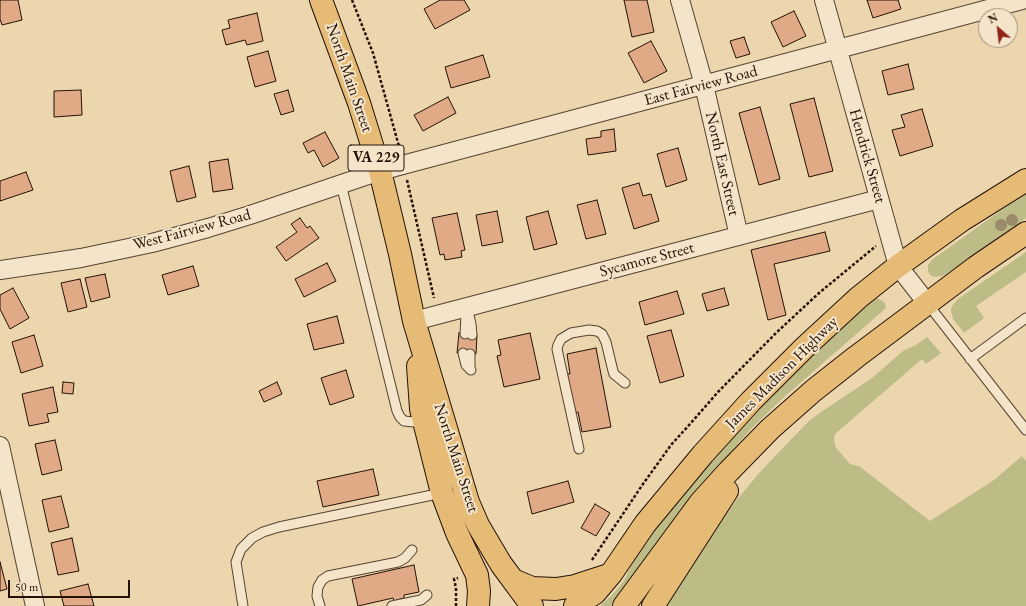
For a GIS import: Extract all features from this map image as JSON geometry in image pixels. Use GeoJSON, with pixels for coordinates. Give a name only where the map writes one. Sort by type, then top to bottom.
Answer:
{"type":"FeatureCollection","features":[{"type":"Feature","properties":{"kind":"main road","name":"North Main Street"},"geometry":{"type":"LineString","coordinates":[[321,0],[359,103],[380,171],[414,321],[468,502],[482,531],[501,564],[532,606]]}},
{"type":"Feature","properties":{"kind":"main road","name":"James Madison Highway"},"geometry":{"type":"LineString","coordinates":[[575,606],[595,592],[611,574],[645,524],[703,454],[751,401],[805,347],[858,298],[898,266],[962,220],[1026,180]]}},
{"type":"Feature","properties":{"kind":"main road","name":"James Madison Highway"},"geometry":{"type":"LineString","coordinates":[[624,606],[700,503],[770,429],[813,391],[927,303],[1026,233]]}},
{"type":"Feature","properties":{"kind":"main road","name":"North Main Street"},"geometry":{"type":"LineString","coordinates":[[414,321],[421,409],[424,423],[442,493],[456,533],[477,575],[479,591],[478,606]]}},
{"type":"Feature","properties":{"kind":"main road"},"geometry":{"type":"LineString","coordinates":[[653,606],[724,495],[756,452],[813,391]]}},
{"type":"Feature","properties":{"kind":"main road"},"geometry":{"type":"LineString","coordinates":[[513,580],[532,588],[556,589],[575,586],[611,574]]}},
{"type":"Feature","properties":{"kind":"street","name":"North East Street"},"geometry":{"type":"LineString","coordinates":[[680,0],[704,85],[739,236]]}},
{"type":"Feature","properties":{"kind":"street","name":"Hendrick Street"},"geometry":{"type":"LineString","coordinates":[[824,0],[898,266],[927,303]]}},
{"type":"Feature","properties":{"kind":"street","name":"East Fairview Road"},"geometry":{"type":"LineString","coordinates":[[380,171],[1022,0]]}},
{"type":"Feature","properties":{"kind":"street","name":"West Fairview Road"},"geometry":{"type":"LineString","coordinates":[[0,270],[81,258],[152,242],[222,223],[380,171]]}},
{"type":"Feature","properties":{"kind":"street","name":"Sycamore Street"},"geometry":{"type":"LineString","coordinates":[[414,321],[879,199]]}},
{"type":"Feature","properties":{"kind":"street"},"geometry":{"type":"LineString","coordinates":[[0,446],[35,606]]}},
{"type":"Feature","properties":{"kind":"lane"},"geometry":{"type":"LineString","coordinates":[[341,184],[397,411],[404,421],[424,423]]}},
{"type":"Feature","properties":{"kind":"lane"},"geometry":{"type":"LineString","coordinates":[[927,303],[1026,430]]}},
{"type":"Feature","properties":{"kind":"lane"},"geometry":{"type":"LineString","coordinates":[[467,307],[471,324],[468,334]]}},
{"type":"Feature","properties":{"kind":"lane"},"geometry":{"type":"LineString","coordinates":[[970,358],[1026,318]]}},
{"type":"Feature","properties":{"kind":"lane"},"geometry":{"type":"LineString","coordinates":[[579,449],[557,349],[561,339],[571,333],[589,330],[597,331],[602,334],[606,342],[614,374],[625,383]]}},
{"type":"Feature","properties":{"kind":"lane"},"geometry":{"type":"LineString","coordinates":[[243,606],[236,562],[241,549],[252,538],[279,527],[442,493]]}},
{"type":"Feature","properties":{"kind":"lane"},"geometry":{"type":"LineString","coordinates":[[320,606],[317,596],[318,587],[322,580],[328,576],[398,562],[403,560],[412,550]]}},
{"type":"Feature","properties":{"kind":"lane"},"geometry":{"type":"LineString","coordinates":[[392,606],[421,600],[427,595]]}},
{"type":"Feature","properties":{"kind":"path"},"geometry":{"type":"LineString","coordinates":[[352,0],[373,53],[401,152]]}},
{"type":"Feature","properties":{"kind":"path"},"geometry":{"type":"LineString","coordinates":[[408,183],[434,299]]}},
{"type":"Feature","properties":{"kind":"path"},"geometry":{"type":"LineString","coordinates":[[589,563],[671,445],[718,392],[776,333],[814,298],[890,235]]}},
{"type":"Feature","properties":{"kind":"path"},"geometry":{"type":"LineString","coordinates":[[456,606],[456,588],[454,579],[460,577]]}},
{"type":"Feature","properties":{"kind":"shaded area"},"geometry":{"type":"Polygon","coordinates":[[[1026,190],[1026,218],[942,276],[934,277],[930,275],[928,265],[933,259],[1007,206],[1026,190]]]}},
{"type":"Feature","properties":{"kind":"shaded area"},"geometry":{"type":"Polygon","coordinates":[[[1026,252],[1026,272],[976,306],[984,318],[964,333],[953,319],[951,311],[952,306],[958,299],[1026,252]]]}},
{"type":"Feature","properties":{"kind":"shaded area"},"geometry":{"type":"Polygon","coordinates":[[[877,298],[884,302],[886,306],[885,309],[783,398],[751,429],[712,473],[671,537],[616,606],[600,606],[623,582],[633,563],[661,521],[702,470],[787,377],[869,302],[877,298]]]}},
{"type":"Feature","properties":{"kind":"shaded area"},"geometry":{"type":"Polygon","coordinates":[[[927,337],[941,353],[926,364],[922,359],[835,434],[834,440],[836,448],[850,464],[859,466],[930,521],[994,480],[1022,456],[1026,461],[1026,606],[667,606],[710,536],[735,502],[760,472],[808,422],[872,378],[903,351],[916,345],[927,337]]]}},
{"type":"Feature","properties":{"kind":"building"},"geometry":{"type":"Polygon","coordinates":[[[0,0],[18,0],[22,20],[2,25],[0,19],[0,0]]]}},
{"type":"Feature","properties":{"kind":"building"},"geometry":{"type":"Polygon","coordinates":[[[440,0],[464,0],[470,10],[435,29],[424,9],[440,0]]]}},
{"type":"Feature","properties":{"kind":"building"},"geometry":{"type":"Polygon","coordinates":[[[624,0],[647,0],[654,32],[632,37],[624,0]]]}},
{"type":"Feature","properties":{"kind":"building"},"geometry":{"type":"Polygon","coordinates":[[[867,0],[898,0],[901,9],[873,18],[867,0]]]}},
{"type":"Feature","properties":{"kind":"building"},"geometry":{"type":"Polygon","coordinates":[[[794,11],[806,36],[783,47],[771,22],[794,11]]]}},
{"type":"Feature","properties":{"kind":"building"},"geometry":{"type":"Polygon","coordinates":[[[257,13],[263,41],[247,45],[245,40],[226,45],[222,30],[230,28],[228,20],[257,13]]]}},
{"type":"Feature","properties":{"kind":"building"},"geometry":{"type":"Polygon","coordinates":[[[744,37],[750,54],[736,58],[730,41],[744,37]]]}},
{"type":"Feature","properties":{"kind":"building"},"geometry":{"type":"Polygon","coordinates":[[[651,41],[667,71],[644,83],[628,53],[651,41]]]}},
{"type":"Feature","properties":{"kind":"building"},"geometry":{"type":"Polygon","coordinates":[[[268,51],[276,81],[255,87],[247,57],[268,51]]]}},
{"type":"Feature","properties":{"kind":"building"},"geometry":{"type":"Polygon","coordinates":[[[483,55],[490,77],[451,88],[445,67],[483,55]]]}},
{"type":"Feature","properties":{"kind":"building"},"geometry":{"type":"Polygon","coordinates":[[[908,64],[914,89],[888,95],[882,71],[908,64]]]}},
{"type":"Feature","properties":{"kind":"building"},"geometry":{"type":"Polygon","coordinates":[[[81,90],[82,115],[54,117],[54,91],[81,90]]]}},
{"type":"Feature","properties":{"kind":"building"},"geometry":{"type":"Polygon","coordinates":[[[288,90],[294,111],[281,115],[274,94],[288,90]]]}},
{"type":"Feature","properties":{"kind":"building"},"geometry":{"type":"Polygon","coordinates":[[[448,97],[456,113],[423,131],[414,115],[448,97]]]}},
{"type":"Feature","properties":{"kind":"building"},"geometry":{"type":"Polygon","coordinates":[[[814,98],[833,171],[809,177],[790,104],[814,98]]]}},
{"type":"Feature","properties":{"kind":"building"},"geometry":{"type":"Polygon","coordinates":[[[760,107],[780,179],[759,185],[739,113],[760,107]]]}},
{"type":"Feature","properties":{"kind":"building"},"geometry":{"type":"Polygon","coordinates":[[[922,109],[933,146],[900,156],[892,130],[905,127],[901,115],[922,109]]]}},
{"type":"Feature","properties":{"kind":"building"},"geometry":{"type":"Polygon","coordinates":[[[614,129],[616,151],[588,155],[586,139],[601,137],[601,131],[614,129]]]}},
{"type":"Feature","properties":{"kind":"building"},"geometry":{"type":"Polygon","coordinates":[[[325,132],[339,158],[323,167],[314,150],[308,153],[303,143],[325,132]]]}},
{"type":"Feature","properties":{"kind":"building"},"geometry":{"type":"Polygon","coordinates":[[[678,148],[687,180],[666,187],[657,154],[678,148]]]}},
{"type":"Feature","properties":{"kind":"building"},"geometry":{"type":"Polygon","coordinates":[[[228,159],[233,189],[213,192],[209,162],[228,159]]]}},
{"type":"Feature","properties":{"kind":"building"},"geometry":{"type":"Polygon","coordinates":[[[189,166],[196,197],[177,202],[170,171],[189,166]]]}},
{"type":"Feature","properties":{"kind":"building"},"geometry":{"type":"Polygon","coordinates":[[[26,172],[33,190],[0,201],[0,181],[26,172]]]}},
{"type":"Feature","properties":{"kind":"building"},"geometry":{"type":"Polygon","coordinates":[[[639,183],[643,196],[651,194],[659,221],[634,229],[622,188],[639,183]]]}},
{"type":"Feature","properties":{"kind":"building"},"geometry":{"type":"Polygon","coordinates":[[[597,200],[606,234],[586,239],[577,205],[597,200]]]}},
{"type":"Feature","properties":{"kind":"building"},"geometry":{"type":"Polygon","coordinates":[[[497,211],[503,242],[482,246],[476,215],[497,211]]]}},
{"type":"Feature","properties":{"kind":"building"},"geometry":{"type":"Polygon","coordinates":[[[548,211],[557,244],[534,250],[526,217],[548,211]]]}},
{"type":"Feature","properties":{"kind":"building"},"geometry":{"type":"Polygon","coordinates":[[[457,213],[465,250],[461,251],[462,257],[445,260],[444,254],[440,255],[432,218],[457,213]]]}},
{"type":"Feature","properties":{"kind":"building"},"geometry":{"type":"Polygon","coordinates":[[[300,218],[307,228],[310,226],[319,238],[286,261],[276,247],[297,232],[291,224],[300,218]]]}},
{"type":"Feature","properties":{"kind":"building"},"geometry":{"type":"Polygon","coordinates":[[[825,232],[830,251],[774,264],[786,315],[768,320],[751,250],[825,232]]]}},
{"type":"Feature","properties":{"kind":"building"},"geometry":{"type":"Polygon","coordinates":[[[327,263],[336,281],[304,297],[295,279],[327,263]]]}},
{"type":"Feature","properties":{"kind":"building"},"geometry":{"type":"Polygon","coordinates":[[[193,266],[199,286],[168,295],[162,275],[193,266]]]}},
{"type":"Feature","properties":{"kind":"building"},"geometry":{"type":"Polygon","coordinates":[[[105,274],[110,297],[91,302],[85,278],[105,274]]]}},
{"type":"Feature","properties":{"kind":"building"},"geometry":{"type":"Polygon","coordinates":[[[80,279],[87,307],[68,312],[61,283],[80,279]]]}},
{"type":"Feature","properties":{"kind":"building"},"geometry":{"type":"Polygon","coordinates":[[[13,288],[29,318],[10,329],[0,309],[0,295],[13,288]]]}},
{"type":"Feature","properties":{"kind":"building"},"geometry":{"type":"Polygon","coordinates":[[[724,288],[729,305],[707,311],[702,294],[724,288]]]}},
{"type":"Feature","properties":{"kind":"building"},"geometry":{"type":"Polygon","coordinates":[[[677,291],[684,314],[645,325],[639,302],[677,291]]]}},
{"type":"Feature","properties":{"kind":"building"},"geometry":{"type":"Polygon","coordinates":[[[337,316],[344,343],[314,350],[307,324],[337,316]]]}},
{"type":"Feature","properties":{"kind":"building"},"geometry":{"type":"Polygon","coordinates":[[[671,330],[684,376],[660,383],[647,336],[671,330]]]}},
{"type":"Feature","properties":{"kind":"building"},"geometry":{"type":"Polygon","coordinates":[[[459,333],[477,335],[476,354],[457,353],[459,333]]]}},
{"type":"Feature","properties":{"kind":"building"},"geometry":{"type":"Polygon","coordinates":[[[530,333],[540,379],[504,387],[497,356],[501,355],[498,340],[530,333]]]}},
{"type":"Feature","properties":{"kind":"building"},"geometry":{"type":"Polygon","coordinates":[[[34,335],[43,366],[21,373],[12,342],[34,335]]]}},
{"type":"Feature","properties":{"kind":"building"},"geometry":{"type":"Polygon","coordinates":[[[596,348],[611,427],[582,432],[578,412],[574,413],[567,374],[570,374],[567,354],[596,348]]]}},
{"type":"Feature","properties":{"kind":"building"},"geometry":{"type":"Polygon","coordinates":[[[346,370],[354,397],[330,405],[321,378],[346,370]]]}},
{"type":"Feature","properties":{"kind":"building"},"geometry":{"type":"Polygon","coordinates":[[[63,382],[74,383],[73,394],[62,393],[63,382]]]}},
{"type":"Feature","properties":{"kind":"building"},"geometry":{"type":"Polygon","coordinates":[[[277,382],[282,394],[264,402],[259,391],[277,382]]]}},
{"type":"Feature","properties":{"kind":"building"},"geometry":{"type":"Polygon","coordinates":[[[53,387],[58,412],[47,414],[49,422],[29,426],[22,394],[53,387]]]}},
{"type":"Feature","properties":{"kind":"building"},"geometry":{"type":"Polygon","coordinates":[[[55,440],[62,470],[42,475],[35,444],[55,440]]]}},
{"type":"Feature","properties":{"kind":"building"},"geometry":{"type":"Polygon","coordinates":[[[373,469],[379,495],[323,507],[317,481],[373,469]]]}},
{"type":"Feature","properties":{"kind":"building"},"geometry":{"type":"Polygon","coordinates":[[[568,481],[574,502],[532,514],[527,492],[568,481]]]}},
{"type":"Feature","properties":{"kind":"building"},"geometry":{"type":"Polygon","coordinates":[[[61,496],[69,527],[49,532],[42,500],[61,496]]]}},
{"type":"Feature","properties":{"kind":"building"},"geometry":{"type":"Polygon","coordinates":[[[595,504],[610,513],[596,536],[581,528],[595,504]]]}},
{"type":"Feature","properties":{"kind":"building"},"geometry":{"type":"Polygon","coordinates":[[[72,538],[79,571],[58,575],[51,543],[72,538]]]}},
{"type":"Feature","properties":{"kind":"building"},"geometry":{"type":"Polygon","coordinates":[[[0,562],[7,589],[0,591],[0,562]]]}},
{"type":"Feature","properties":{"kind":"building"},"geometry":{"type":"Polygon","coordinates":[[[414,565],[419,592],[404,595],[404,598],[394,601],[393,598],[358,606],[352,579],[414,565]]]}},
{"type":"Feature","properties":{"kind":"building"},"geometry":{"type":"Polygon","coordinates":[[[88,584],[94,606],[64,606],[60,591],[88,584]]]}}]}
